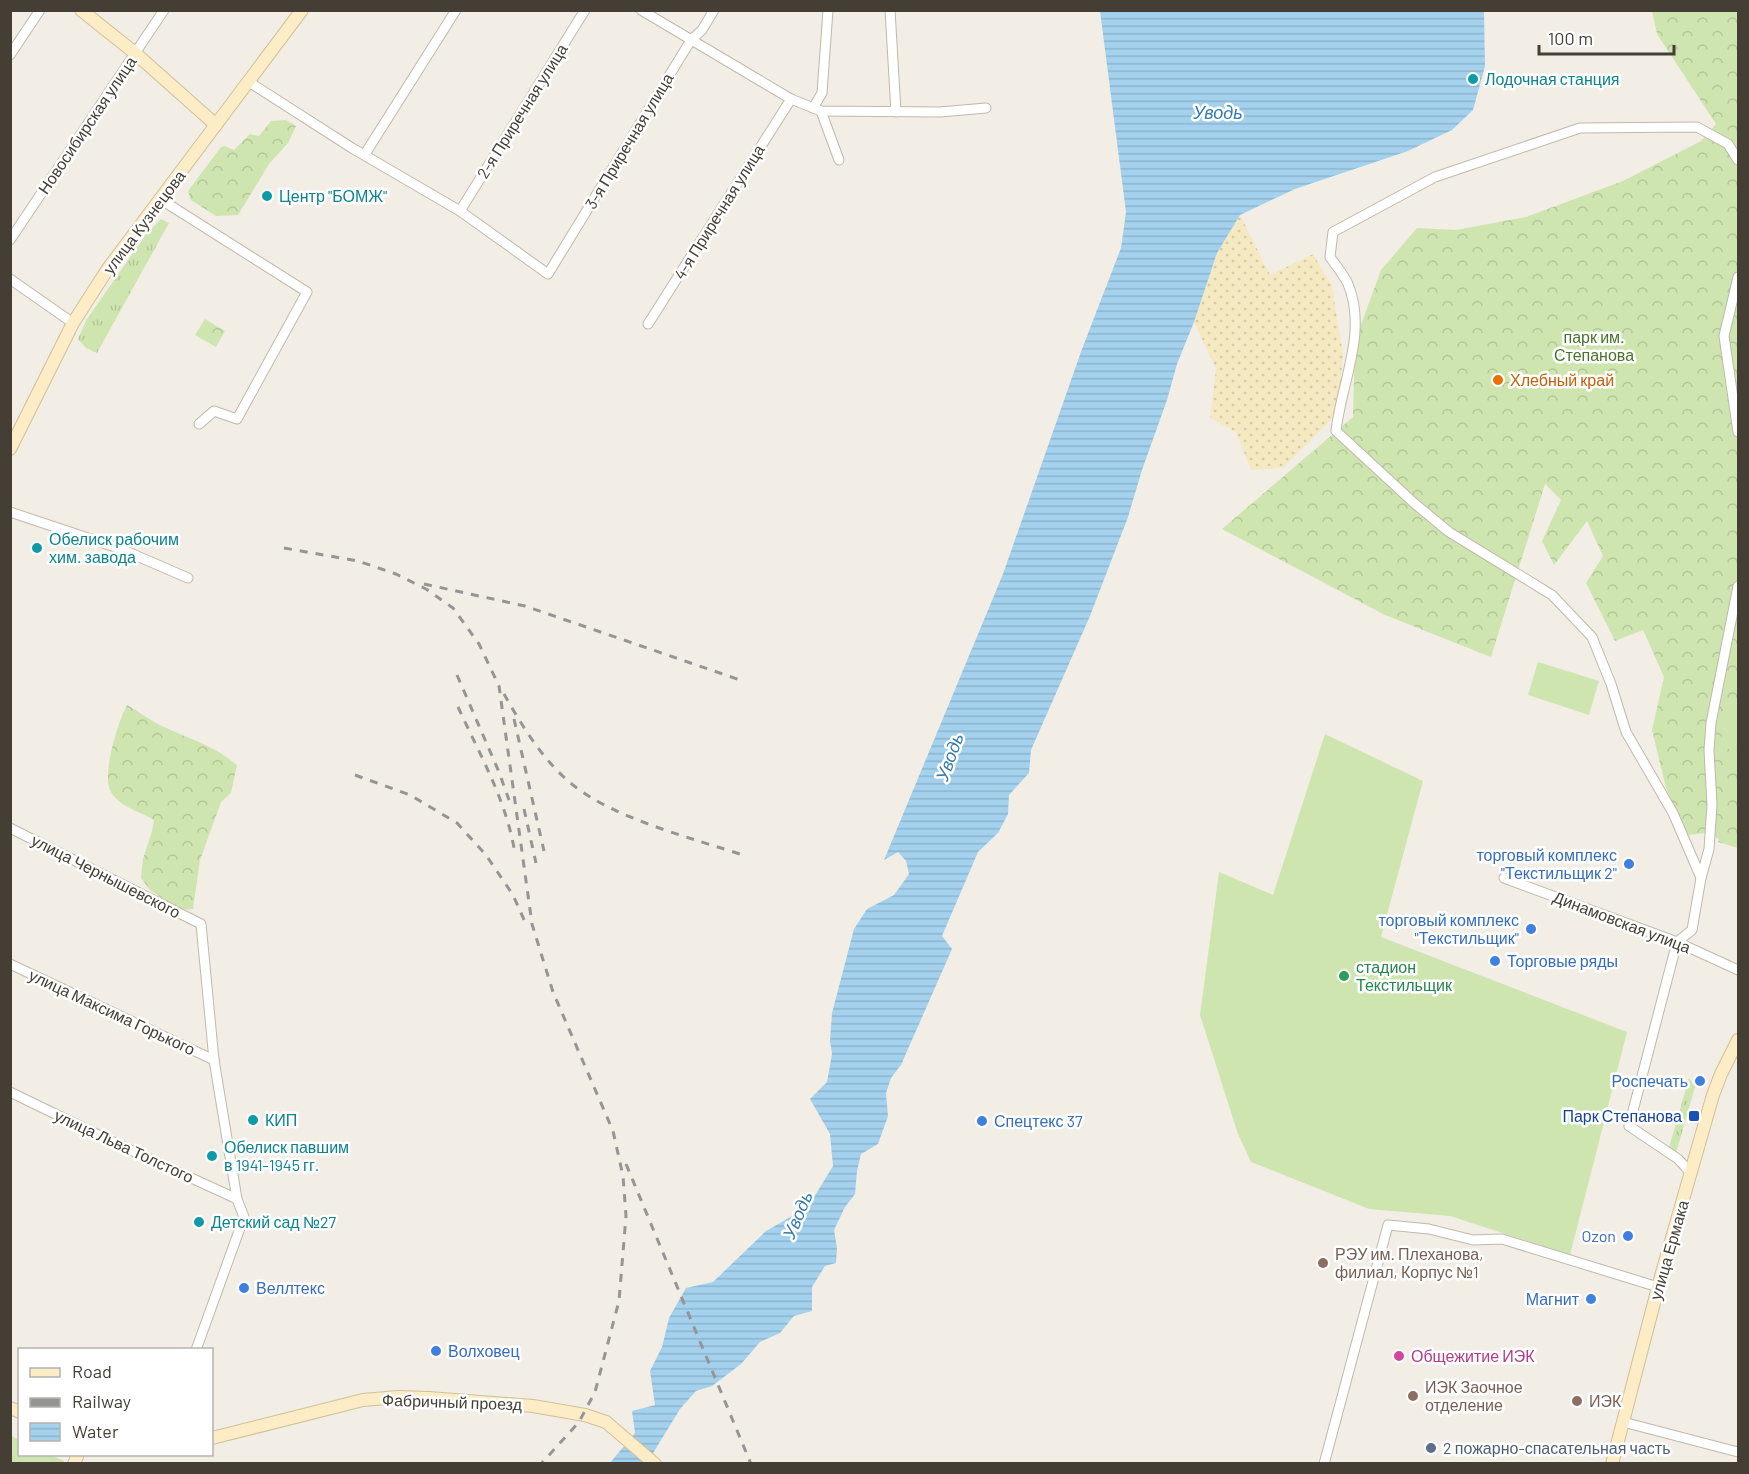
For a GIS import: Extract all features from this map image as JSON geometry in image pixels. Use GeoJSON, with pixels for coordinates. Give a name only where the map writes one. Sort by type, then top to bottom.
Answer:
{"type":"FeatureCollection","features":[{"type":"Feature","properties":{"kind":"main road"},"geometry":{"type":"LineString","coordinates":[[81,10],[135,53],[216,125]]}},
{"type":"Feature","properties":{"kind":"main road","name":"улица Кузнецова"},"geometry":{"type":"LineString","coordinates":[[11,446],[73,323],[107,270],[302,10]]}},
{"type":"Feature","properties":{"kind":"main road","name":"улица Ермака"},"geometry":{"type":"LineString","coordinates":[[1612,1464],[1658,1287],[1713,1095],[1738,1040]]}},
{"type":"Feature","properties":{"kind":"main road","name":"Фабричный проезд"},"geometry":{"type":"LineString","coordinates":[[213,1438],[351,1402],[398,1397],[500,1403],[572,1411],[606,1422],[655,1464]]}},
{"type":"Feature","properties":{"kind":"street"},"geometry":{"type":"LineString","coordinates":[[10,55],[40,10]]}},
{"type":"Feature","properties":{"kind":"street","name":"Новосибирская улица"},"geometry":{"type":"LineString","coordinates":[[10,240],[164,10]]}},
{"type":"Feature","properties":{"kind":"street"},"geometry":{"type":"LineString","coordinates":[[365,154],[456,10]]}},
{"type":"Feature","properties":{"kind":"street","name":"2-я Приречная улица"},"geometry":{"type":"LineString","coordinates":[[460,210],[585,10]]}},
{"type":"Feature","properties":{"kind":"street"},"geometry":{"type":"LineString","coordinates":[[641,10],[791,99],[817,110],[940,112],[986,108]]}},
{"type":"Feature","properties":{"kind":"street","name":"3-я Приречная улица"},"geometry":{"type":"LineString","coordinates":[[460,210],[548,274],[691,40],[702,30],[714,10]]}},
{"type":"Feature","properties":{"kind":"street"},"geometry":{"type":"LineString","coordinates":[[828,10],[822,93],[817,110],[839,160]]}},
{"type":"Feature","properties":{"kind":"street"},"geometry":{"type":"LineString","coordinates":[[890,10],[896,112]]}},
{"type":"Feature","properties":{"kind":"street"},"geometry":{"type":"LineString","coordinates":[[249,82],[343,142],[460,210]]}},
{"type":"Feature","properties":{"kind":"street","name":"4-я Приречная улица"},"geometry":{"type":"LineString","coordinates":[[648,324],[791,99]]}},
{"type":"Feature","properties":{"kind":"street"},"geometry":{"type":"LineString","coordinates":[[1701,878],[1673,813],[1626,732],[1611,684],[1592,637],[1552,595],[1449,531],[1414,504],[1336,431],[1353,349],[1356,320],[1348,285],[1330,257],[1334,231],[1435,177],[1580,128],[1697,127],[1728,144],[1738,160]]}},
{"type":"Feature","properties":{"kind":"street"},"geometry":{"type":"LineString","coordinates":[[160,200],[307,292],[237,419],[214,411],[199,424]]}},
{"type":"Feature","properties":{"kind":"street"},"geometry":{"type":"LineString","coordinates":[[1738,277],[1724,336],[1738,432]]}},
{"type":"Feature","properties":{"kind":"street"},"geometry":{"type":"LineString","coordinates":[[10,279],[73,323]]}},
{"type":"Feature","properties":{"kind":"street"},"geometry":{"type":"LineString","coordinates":[[10,512],[121,549],[188,578]]}},
{"type":"Feature","properties":{"kind":"street"},"geometry":{"type":"LineString","coordinates":[[1691,1173],[1678,1160],[1629,1126],[1677,942],[1692,930],[1712,829],[1709,750],[1711,723],[1738,586]]}},
{"type":"Feature","properties":{"kind":"street","name":"улица Чернышевского"},"geometry":{"type":"LineString","coordinates":[[10,828],[201,924],[214,1060]]}},
{"type":"Feature","properties":{"kind":"street","name":"Динамовская улица"},"geometry":{"type":"LineString","coordinates":[[1504,878],[1677,942],[1738,970]]}},
{"type":"Feature","properties":{"kind":"street","name":"улица Максима Горького"},"geometry":{"type":"LineString","coordinates":[[10,964],[214,1060]]}},
{"type":"Feature","properties":{"kind":"street"},"geometry":{"type":"LineString","coordinates":[[197,1348],[244,1217],[237,1199],[214,1060]]}},
{"type":"Feature","properties":{"kind":"street","name":"улица Льва Толстого"},"geometry":{"type":"LineString","coordinates":[[10,1092],[237,1199]]}},
{"type":"Feature","properties":{"kind":"street"},"geometry":{"type":"LineString","coordinates":[[1324,1464],[1388,1225],[1429,1229],[1473,1240],[1502,1239],[1658,1287]]}},
{"type":"Feature","properties":{"kind":"street"},"geometry":{"type":"LineString","coordinates":[[1623,1422],[1738,1452]]}},
{"type":"Feature","properties":{"kind":"green space","name":"парк им. Степанова"},"geometry":{"type":"Polygon","coordinates":[[[1652,11],[1738,11],[1738,848],[1718,842],[1719,839],[1706,833],[1686,835],[1666,788],[1652,730],[1664,677],[1643,630],[1615,641],[1586,583],[1603,556],[1587,521],[1554,565],[1542,541],[1561,500],[1545,484],[1491,657],[1385,615],[1222,529],[1353,417],[1355,341],[1381,270],[1417,228],[1456,230],[1526,217],[1623,181],[1701,141],[1716,124],[1657,34],[1652,11]]]}},
{"type":"Feature","properties":{"kind":"green space"},"geometry":{"type":"Polygon","coordinates":[[[286,120],[296,126],[288,143],[269,164],[238,215],[216,216],[191,200],[188,191],[221,147],[225,146],[234,150],[250,134],[259,136],[271,121],[286,120]]]}},
{"type":"Feature","properties":{"kind":"green space"},"geometry":{"type":"Polygon","coordinates":[[[161,219],[169,223],[97,353],[86,348],[78,339],[87,319],[147,233],[161,219]]]}},
{"type":"Feature","properties":{"kind":"green space"},"geometry":{"type":"Polygon","coordinates":[[[205,319],[225,331],[216,347],[195,335],[205,319]]]}},
{"type":"Feature","properties":{"kind":"green space"},"geometry":{"type":"Polygon","coordinates":[[[1538,662],[1599,681],[1589,715],[1528,695],[1538,662]]]}},
{"type":"Feature","properties":{"kind":"green space"},"geometry":{"type":"Polygon","coordinates":[[[127,705],[160,725],[200,742],[237,765],[231,793],[221,802],[200,860],[193,909],[180,910],[150,890],[141,878],[143,859],[154,820],[123,804],[110,789],[108,769],[110,757],[127,705]]]}},
{"type":"Feature","properties":{"kind":"green space"},"geometry":{"type":"Polygon","coordinates":[[[1728,714],[1738,717],[1738,752],[1719,746],[1728,714]]]}},
{"type":"Feature","properties":{"kind":"green space","name":"стадион Текстильщик"},"geometry":{"type":"Polygon","coordinates":[[[1325,734],[1423,781],[1381,937],[1627,1032],[1570,1255],[1450,1216],[1369,1209],[1251,1162],[1238,1134],[1200,1015],[1219,872],[1273,895],[1325,734]]]}},
{"type":"Feature","properties":{"kind":"green space"},"geometry":{"type":"Polygon","coordinates":[[[1689,1078],[1695,1087],[1676,1153],[1668,1151],[1689,1078]]]}},
{"type":"Feature","properties":{"kind":"green space"},"geometry":{"type":"Polygon","coordinates":[[[11,1436],[18,1440],[18,1456],[53,1456],[64,1461],[63,1463],[11,1463],[11,1436]]]}},
{"type":"Feature","properties":{"kind":"sand"},"geometry":{"type":"Polygon","coordinates":[[[1240,215],[1270,275],[1313,254],[1332,286],[1343,354],[1338,413],[1283,468],[1251,470],[1236,432],[1210,418],[1216,369],[1194,322],[1217,253],[1240,215]]]}},
{"type":"Feature","properties":{"kind":"water","name":"Уводь"},"geometry":{"type":"Polygon","coordinates":[[[1100,11],[1484,11],[1485,66],[1473,110],[1452,130],[1408,151],[1295,189],[1240,215],[1217,253],[1177,364],[1128,517],[1090,616],[1031,750],[1029,773],[1009,795],[1008,814],[998,833],[978,852],[942,936],[952,949],[901,1065],[891,1078],[886,1093],[888,1116],[878,1144],[861,1154],[855,1194],[845,1207],[834,1230],[837,1248],[836,1263],[825,1266],[812,1287],[812,1311],[794,1316],[780,1333],[760,1342],[741,1364],[712,1386],[696,1391],[680,1409],[647,1463],[609,1464],[635,1433],[632,1411],[655,1405],[650,1371],[662,1347],[669,1318],[686,1288],[713,1282],[766,1231],[808,1207],[833,1166],[830,1134],[810,1099],[827,1082],[832,1054],[830,1041],[832,1013],[854,929],[867,909],[894,895],[909,874],[906,861],[898,852],[884,860],[1003,574],[1082,349],[1121,248],[1126,212],[1100,11]]]}},
{"type":"Feature","properties":{"kind":"railway"},"geometry":{"type":"LineString","coordinates":[[284,548],[358,561],[396,574],[426,589],[453,608],[479,644],[499,686],[532,924],[553,992],[613,1131],[623,1176],[626,1216],[619,1301],[595,1392],[579,1422],[541,1464]]}},
{"type":"Feature","properties":{"kind":"railway"},"geometry":{"type":"LineString","coordinates":[[424,584],[525,606],[743,681]]}},
{"type":"Feature","properties":{"kind":"railway"},"geometry":{"type":"LineString","coordinates":[[457,675],[509,800]]}},
{"type":"Feature","properties":{"kind":"railway"},"geometry":{"type":"LineString","coordinates":[[504,694],[543,755],[562,776],[590,797],[656,827],[746,856]]}},
{"type":"Feature","properties":{"kind":"railway"},"geometry":{"type":"LineString","coordinates":[[458,707],[498,794],[514,848]]}},
{"type":"Feature","properties":{"kind":"railway"},"geometry":{"type":"LineString","coordinates":[[514,719],[544,851]]}},
{"type":"Feature","properties":{"kind":"railway"},"geometry":{"type":"LineString","coordinates":[[355,775],[410,795],[457,823],[486,855],[513,895],[525,922]]}},
{"type":"Feature","properties":{"kind":"railway"},"geometry":{"type":"LineString","coordinates":[[524,809],[536,863]]}},
{"type":"Feature","properties":{"kind":"railway"},"geometry":{"type":"LineString","coordinates":[[626,1164],[751,1464]]}},
{"type":"Feature","properties":{"kind":"place","name":"Лодочная станция"},"geometry":{"type":"Point","coordinates":[1473,79]}},
{"type":"Feature","properties":{"kind":"place","name":"Центр \"БОМЖ\""},"geometry":{"type":"Point","coordinates":[267,196]}},
{"type":"Feature","properties":{"kind":"place","name":"Хлебный край"},"geometry":{"type":"Point","coordinates":[1498,380]}},
{"type":"Feature","properties":{"kind":"place","name":"Обелиск рабочим хим. завода"},"geometry":{"type":"Point","coordinates":[37,548]}},
{"type":"Feature","properties":{"kind":"place","name":"торговый комплекс \"Текстильщик 2\""},"geometry":{"type":"Point","coordinates":[1629,864]}},
{"type":"Feature","properties":{"kind":"place","name":"торговый комплекс \"Текстильщик\""},"geometry":{"type":"Point","coordinates":[1531,929]}},
{"type":"Feature","properties":{"kind":"place","name":"Торговые ряды"},"geometry":{"type":"Point","coordinates":[1495,961]}},
{"type":"Feature","properties":{"kind":"place","name":"стадион Текстильщик"},"geometry":{"type":"Point","coordinates":[1344,976]}},
{"type":"Feature","properties":{"kind":"place","name":"Роспечать"},"geometry":{"type":"Point","coordinates":[1700,1081]}},
{"type":"Feature","properties":{"kind":"place","name":"Парк Степанова"},"geometry":{"type":"Point","coordinates":[1694,1116]}},
{"type":"Feature","properties":{"kind":"place","name":"КИП"},"geometry":{"type":"Point","coordinates":[253,1120]}},
{"type":"Feature","properties":{"kind":"place","name":"Спецтекс 37"},"geometry":{"type":"Point","coordinates":[982,1121]}},
{"type":"Feature","properties":{"kind":"place","name":"Обелиск павшим в 1941-1945 гг."},"geometry":{"type":"Point","coordinates":[212,1156]}},
{"type":"Feature","properties":{"kind":"place","name":"Детский сад №27"},"geometry":{"type":"Point","coordinates":[199,1222]}},
{"type":"Feature","properties":{"kind":"place","name":"Ozon"},"geometry":{"type":"Point","coordinates":[1628,1236]}},
{"type":"Feature","properties":{"kind":"place","name":"РЭУ им. Плеханова, филиал, Корпус №1"},"geometry":{"type":"Point","coordinates":[1323,1263]}},
{"type":"Feature","properties":{"kind":"place","name":"Веллтекс"},"geometry":{"type":"Point","coordinates":[244,1288]}},
{"type":"Feature","properties":{"kind":"place","name":"Магнит"},"geometry":{"type":"Point","coordinates":[1591,1299]}},
{"type":"Feature","properties":{"kind":"place","name":"Волховец"},"geometry":{"type":"Point","coordinates":[436,1351]}},
{"type":"Feature","properties":{"kind":"place","name":"Общежитие ИЭК"},"geometry":{"type":"Point","coordinates":[1399,1356]}},
{"type":"Feature","properties":{"kind":"place","name":"ИЭК Заочное отделение"},"geometry":{"type":"Point","coordinates":[1413,1396]}},
{"type":"Feature","properties":{"kind":"place","name":"ИЭК"},"geometry":{"type":"Point","coordinates":[1577,1401]}},
{"type":"Feature","properties":{"kind":"place","name":"2 пожарно-спасательная часть"},"geometry":{"type":"Point","coordinates":[1431,1448]}}]}
